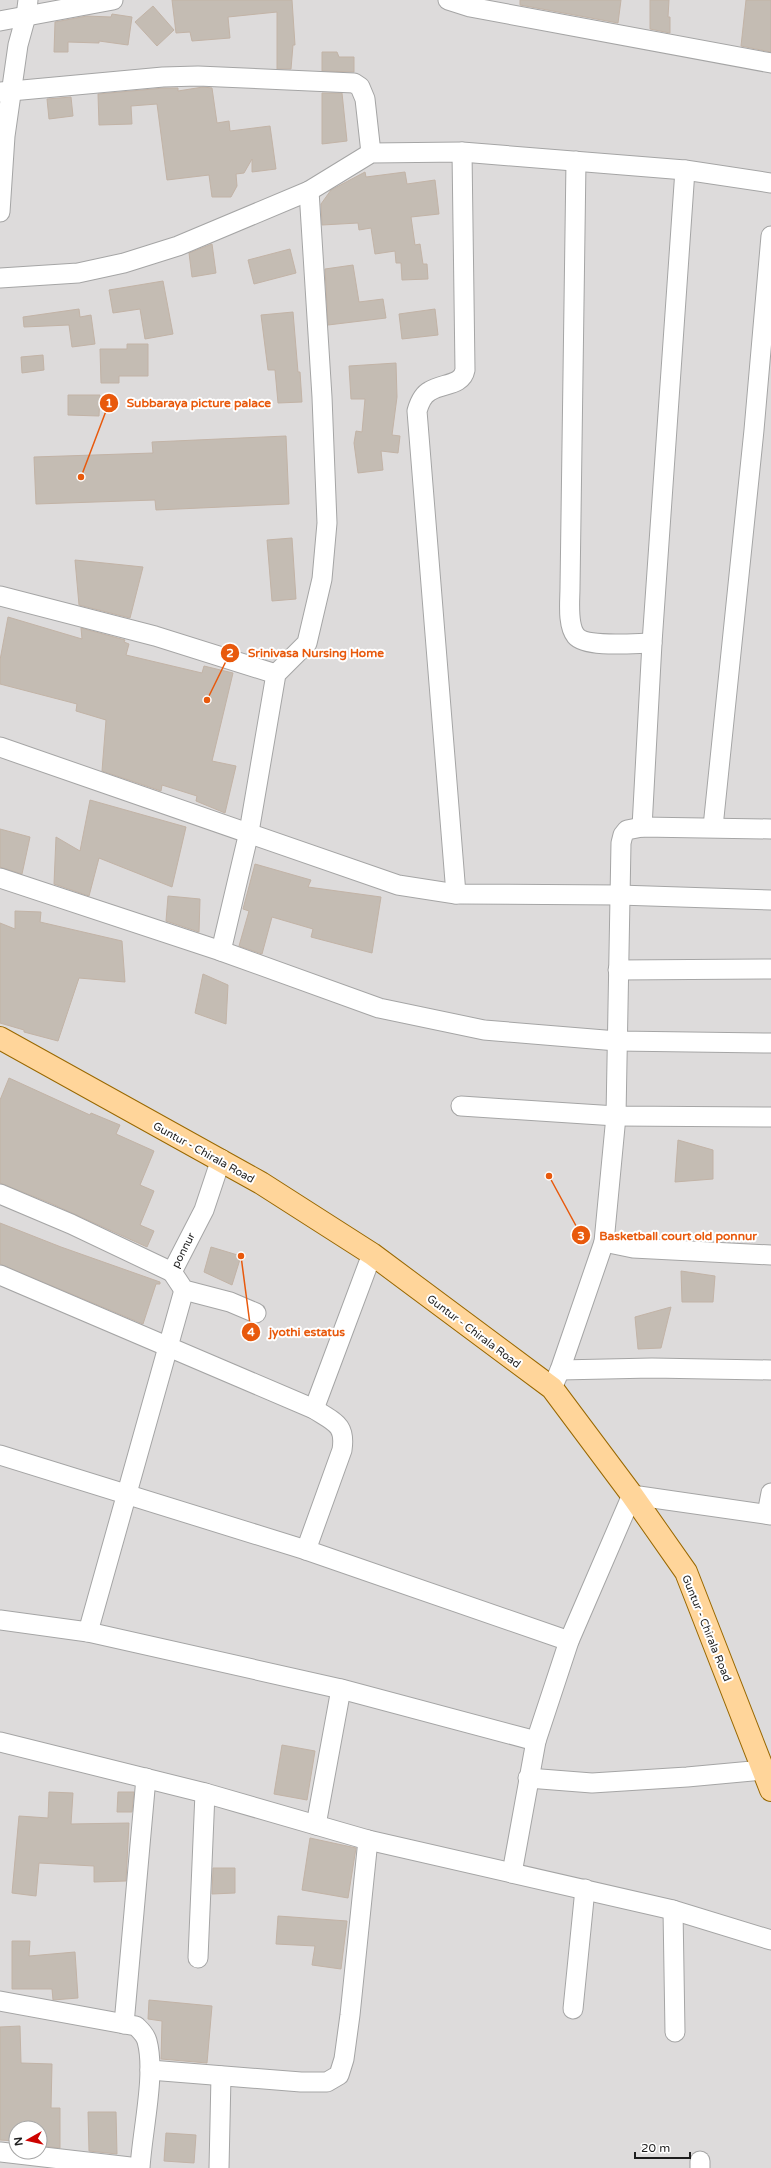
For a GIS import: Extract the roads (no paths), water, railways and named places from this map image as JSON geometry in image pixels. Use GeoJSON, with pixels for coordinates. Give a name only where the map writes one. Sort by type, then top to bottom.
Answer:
{"type":"FeatureCollection","features":[{"type":"Feature","properties":{"kind":"main road","name":"Guntur - Chirala Road"},"geometry":{"type":"LineString","coordinates":[[0,1038],[114,1103],[221,1160],[372,1254],[556,1379],[632,1495],[686,1572],[771,1790]]}},
{"type":"Feature","properties":{"kind":"street"},"geometry":{"type":"LineString","coordinates":[[0,22],[27,8],[113,0]]}},
{"type":"Feature","properties":{"kind":"street"},"geometry":{"type":"LineString","coordinates":[[448,0],[470,6],[771,63]]}},
{"type":"Feature","properties":{"kind":"street"},"geometry":{"type":"LineString","coordinates":[[0,212],[5,136],[6,91],[27,8]]}},
{"type":"Feature","properties":{"kind":"street"},"geometry":{"type":"LineString","coordinates":[[6,91],[162,76],[354,83],[360,87],[365,99],[371,153]]}},
{"type":"Feature","properties":{"kind":"street"},"geometry":{"type":"LineString","coordinates":[[456,894],[417,412],[421,400],[429,391],[459,380],[464,376],[462,152]]}},
{"type":"Feature","properties":{"kind":"street"},"geometry":{"type":"LineString","coordinates":[[0,278],[78,274],[124,263],[178,246],[309,191],[371,153],[462,152],[685,170],[771,183]]}},
{"type":"Feature","properties":{"kind":"street"},"geometry":{"type":"LineString","coordinates":[[576,161],[570,588],[571,622],[576,636],[588,643],[652,643]]}},
{"type":"Feature","properties":{"kind":"street"},"geometry":{"type":"LineString","coordinates":[[642,827],[652,643],[685,170]]}},
{"type":"Feature","properties":{"kind":"street"},"geometry":{"type":"LineString","coordinates":[[221,951],[249,832],[276,674],[307,643],[322,579],[327,523],[322,397],[309,191]]}},
{"type":"Feature","properties":{"kind":"street"},"geometry":{"type":"LineString","coordinates":[[713,827],[754,430],[771,236]]}},
{"type":"Feature","properties":{"kind":"street"},"geometry":{"type":"LineString","coordinates":[[0,596],[155,636],[276,674]]}},
{"type":"Feature","properties":{"kind":"street"},"geometry":{"type":"LineString","coordinates":[[0,747],[249,832],[398,885],[456,894],[619,895],[771,900]]}},
{"type":"Feature","properties":{"kind":"street"},"geometry":{"type":"LineString","coordinates":[[771,829],[642,827],[627,830],[623,835],[621,844],[619,895],[616,1116],[604,1242],[556,1379],[652,1368],[771,1370]]}},
{"type":"Feature","properties":{"kind":"street"},"geometry":{"type":"LineString","coordinates":[[0,878],[221,951],[378,1008],[484,1030],[617,1041],[771,1043]]}},
{"type":"Feature","properties":{"kind":"street"},"geometry":{"type":"LineString","coordinates":[[618,970],[771,969]]}},
{"type":"Feature","properties":{"kind":"street"},"geometry":{"type":"LineString","coordinates":[[461,1106],[616,1116],[771,1118]]}},
{"type":"Feature","properties":{"kind":"street","name":"ponnur"},"geometry":{"type":"LineString","coordinates":[[184,1290],[172,1272],[204,1210],[221,1160]]}},
{"type":"Feature","properties":{"kind":"street"},"geometry":{"type":"LineString","coordinates":[[0,1194],[72,1224],[172,1272]]}},
{"type":"Feature","properties":{"kind":"street"},"geometry":{"type":"LineString","coordinates":[[604,1242],[634,1248],[771,1254]]}},
{"type":"Feature","properties":{"kind":"street"},"geometry":{"type":"LineString","coordinates":[[314,1409],[372,1254]]}},
{"type":"Feature","properties":{"kind":"street"},"geometry":{"type":"LineString","coordinates":[[0,1275],[168,1345],[314,1409],[339,1425],[344,1437],[342,1450],[306,1550]]}},
{"type":"Feature","properties":{"kind":"street"},"geometry":{"type":"LineString","coordinates":[[88,1632],[184,1290],[230,1302],[256,1313]]}},
{"type":"Feature","properties":{"kind":"street"},"geometry":{"type":"LineString","coordinates":[[0,1455],[306,1550],[569,1641]]}},
{"type":"Feature","properties":{"kind":"street"},"geometry":{"type":"LineString","coordinates":[[512,1873],[528,1778],[536,1742],[569,1641],[632,1495],[769,1515],[771,1493]]}},
{"type":"Feature","properties":{"kind":"street"},"geometry":{"type":"LineString","coordinates":[[0,1620],[88,1632],[341,1689],[536,1742]]}},
{"type":"Feature","properties":{"kind":"street"},"geometry":{"type":"LineString","coordinates":[[316,1825],[341,1689]]}},
{"type":"Feature","properties":{"kind":"street"},"geometry":{"type":"LineString","coordinates":[[0,1742],[205,1793],[368,1840],[673,1910],[771,1940]]}},
{"type":"Feature","properties":{"kind":"street"},"geometry":{"type":"LineString","coordinates":[[528,1778],[592,1782],[687,1777],[762,1770]]}},
{"type":"Feature","properties":{"kind":"street"},"geometry":{"type":"LineString","coordinates":[[124,2024],[146,1778]]}},
{"type":"Feature","properties":{"kind":"street"},"geometry":{"type":"LineString","coordinates":[[198,1958],[205,1793]]}},
{"type":"Feature","properties":{"kind":"street"},"geometry":{"type":"LineString","coordinates":[[150,2070],[301,2082],[327,2082],[339,2075],[344,2059],[350,2015],[368,1840]]}},
{"type":"Feature","properties":{"kind":"street"},"geometry":{"type":"LineString","coordinates":[[573,2009],[585,1889]]}},
{"type":"Feature","properties":{"kind":"street"},"geometry":{"type":"LineString","coordinates":[[673,1910],[675,2032]]}},
{"type":"Feature","properties":{"kind":"street"},"geometry":{"type":"LineString","coordinates":[[0,2001],[136,2026],[147,2040],[150,2070],[140,2168],[0,2152]]}},
{"type":"Feature","properties":{"kind":"street"},"geometry":{"type":"LineString","coordinates":[[219,2168],[221,2076]]}},
{"type":"Feature","properties":{"kind":"place","name":"Subbaraya picture palace"},"geometry":{"type":"Point","coordinates":[81,477]}},
{"type":"Feature","properties":{"kind":"place","name":"Srinivasa Nursing Home"},"geometry":{"type":"Point","coordinates":[207,700]}},
{"type":"Feature","properties":{"kind":"place","name":"Basketball court old ponnur"},"geometry":{"type":"Point","coordinates":[549,1176]}},
{"type":"Feature","properties":{"kind":"place","name":"jyothi estatus"},"geometry":{"type":"Point","coordinates":[241,1256]}}]}
